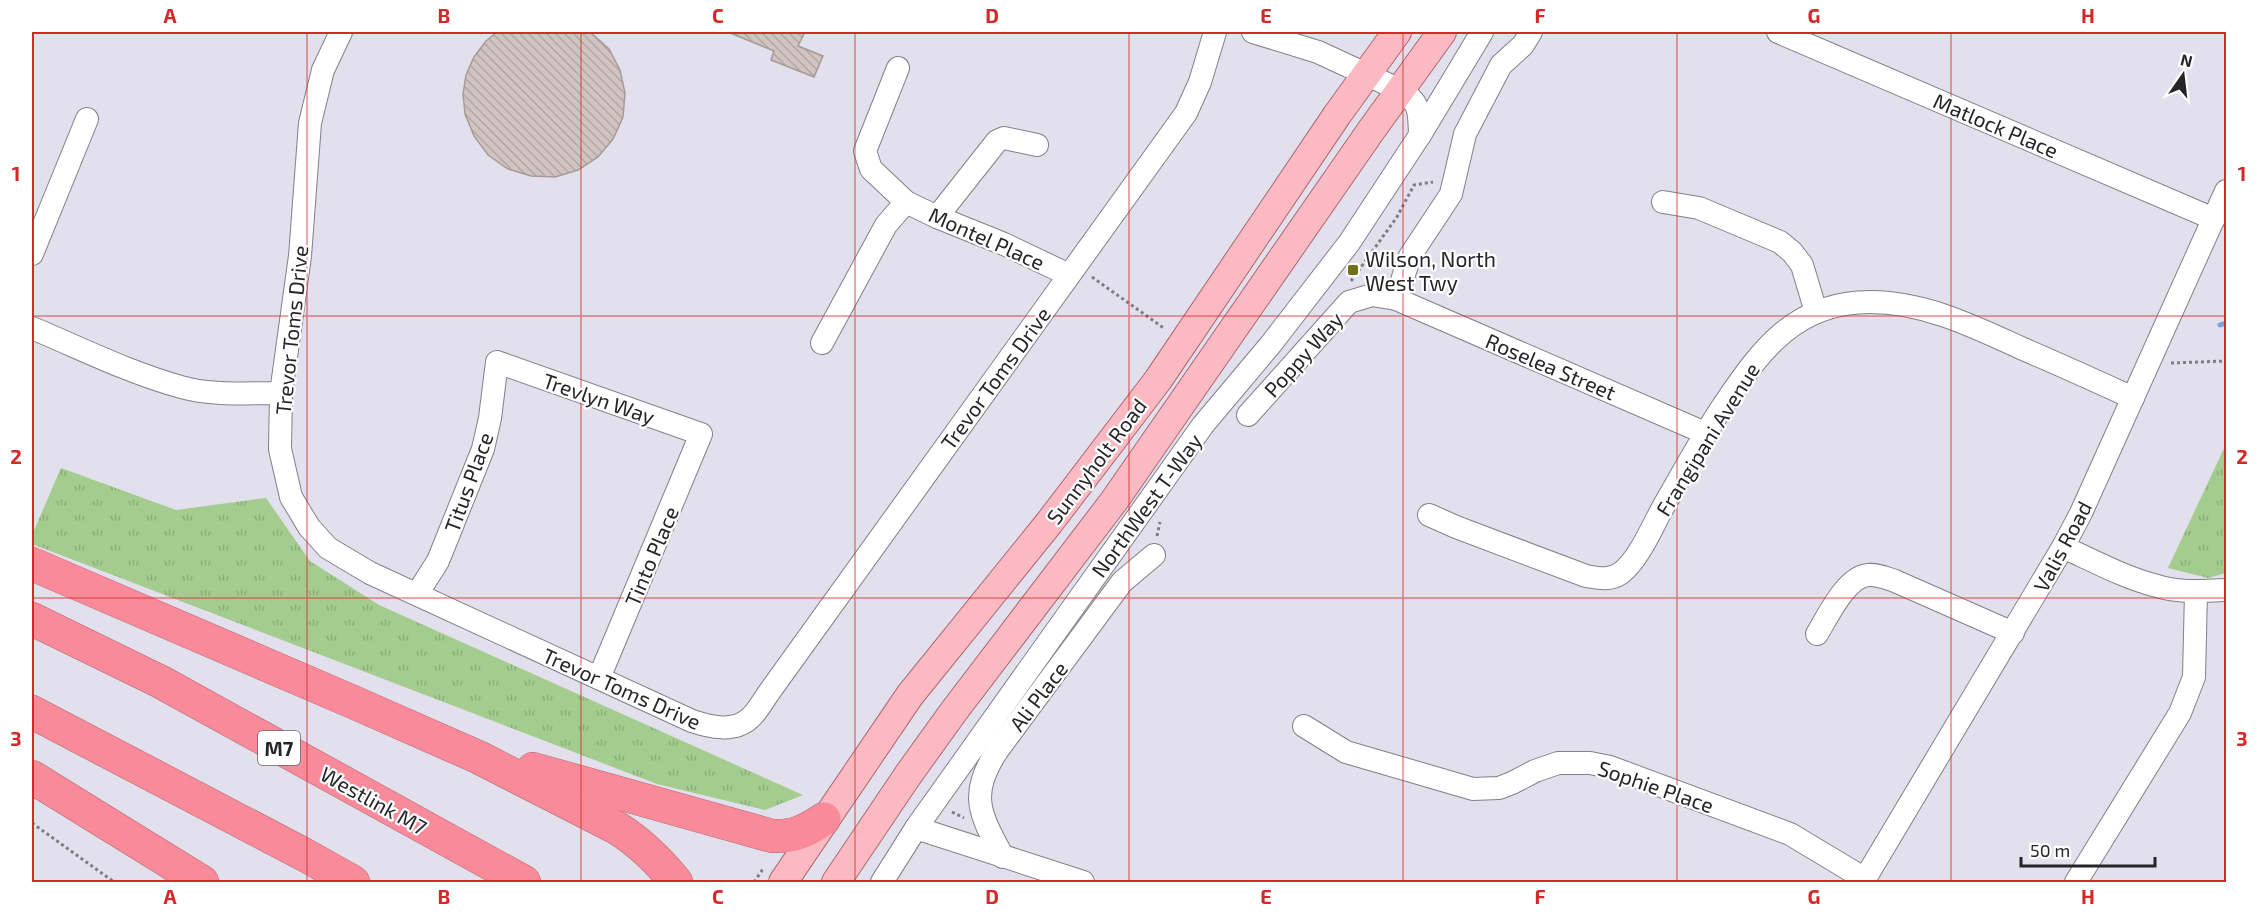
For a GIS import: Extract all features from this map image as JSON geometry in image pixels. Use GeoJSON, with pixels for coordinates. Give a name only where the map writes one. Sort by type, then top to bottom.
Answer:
{"type":"FeatureCollection","features":[{"type":"Feature","properties":{"kind":"highway"},"geometry":{"type":"LineString","coordinates":[[32,564],[478,757],[617,828],[657,859],[676,882]]}},
{"type":"Feature","properties":{"kind":"highway","name":"Westlink M7"},"geometry":{"type":"LineString","coordinates":[[32,619],[161,682],[524,882]]}},
{"type":"Feature","properties":{"kind":"highway"},"geometry":{"type":"LineString","coordinates":[[32,712],[352,882]]}},
{"type":"Feature","properties":{"kind":"highway"},"geometry":{"type":"LineString","coordinates":[[478,757],[545,772],[772,836],[789,837],[804,832],[824,819]]}},
{"type":"Feature","properties":{"kind":"highway"},"geometry":{"type":"LineString","coordinates":[[32,777],[202,882]]}},
{"type":"Feature","properties":{"kind":"main road","name":"Sunnyholt Road"},"geometry":{"type":"LineString","coordinates":[[783,882],[917,686],[1049,523],[1126,423],[1397,32]]}},
{"type":"Feature","properties":{"kind":"main road","name":"Sunnyholt Road"},"geometry":{"type":"LineString","coordinates":[[836,882],[954,711],[1114,501],[1442,32]]}},
{"type":"Feature","properties":{"kind":"street","name":"Trevor Toms Drive"},"geometry":{"type":"LineString","coordinates":[[341,32],[323,70],[310,123],[300,256],[281,393],[280,449],[291,497],[309,527],[328,548],[370,573],[692,721],[712,728],[732,726],[750,719],[1186,113],[1200,82],[1215,32]]}},
{"type":"Feature","properties":{"kind":"street"},"geometry":{"type":"LineString","coordinates":[[1253,32],[1318,52],[1412,97],[1417,105],[1420,135]]}},
{"type":"Feature","properties":{"kind":"street","name":"NorthWest T-Way"},"geometry":{"type":"LineString","coordinates":[[882,882],[916,828],[1203,425],[1271,344],[1349,243],[1420,135],[1482,32]]}},
{"type":"Feature","properties":{"kind":"street","name":"Matlock Place"},"geometry":{"type":"LineString","coordinates":[[1778,32],[2214,219]]}},
{"type":"Feature","properties":{"kind":"street"},"geometry":{"type":"LineString","coordinates":[[1396,299],[1410,256],[1451,194],[1465,134],[1501,65],[1527,38]]}},
{"type":"Feature","properties":{"kind":"street","name":"Montel Place"},"geometry":{"type":"LineString","coordinates":[[898,68],[865,151],[871,169],[906,202],[937,217],[1072,270]]}},
{"type":"Feature","properties":{"kind":"street"},"geometry":{"type":"LineString","coordinates":[[32,254],[87,119]]}},
{"type":"Feature","properties":{"kind":"street"},"geometry":{"type":"LineString","coordinates":[[937,217],[997,141],[1004,138],[1037,145]]}},
{"type":"Feature","properties":{"kind":"street","name":"Valis Road"},"geometry":{"type":"LineString","coordinates":[[1864,880],[2063,547],[2226,191]]}},
{"type":"Feature","properties":{"kind":"street"},"geometry":{"type":"LineString","coordinates":[[822,343],[886,225],[906,202]]}},
{"type":"Feature","properties":{"kind":"street"},"geometry":{"type":"LineString","coordinates":[[1663,202],[1699,208],[1780,242],[1802,265],[1816,312]]}},
{"type":"Feature","properties":{"kind":"street","name":"Poppy Way"},"geometry":{"type":"LineString","coordinates":[[1248,416],[1349,302],[1372,295],[1396,299]]}},
{"type":"Feature","properties":{"kind":"street","name":"Roselea Street"},"geometry":{"type":"LineString","coordinates":[[1396,299],[1705,433]]}},
{"type":"Feature","properties":{"kind":"street","name":"Frangipani Avenue"},"geometry":{"type":"LineString","coordinates":[[1429,515],[1586,576],[1604,579],[1620,574],[1637,554],[1705,433],[1750,365],[1772,341],[1816,312],[1847,304],[1869,302],[1902,304],[1932,311],[1964,322],[2133,398]]}},
{"type":"Feature","properties":{"kind":"street"},"geometry":{"type":"LineString","coordinates":[[32,328],[182,388],[224,393],[281,393]]}},
{"type":"Feature","properties":{"kind":"street","name":"Trevlyn Way"},"geometry":{"type":"LineString","coordinates":[[497,362],[701,434]]}},
{"type":"Feature","properties":{"kind":"street","name":"Titus Place"},"geometry":{"type":"LineString","coordinates":[[417,594],[438,561],[483,449],[490,418],[497,362]]}},
{"type":"Feature","properties":{"kind":"street","name":"Tinto Place"},"geometry":{"type":"LineString","coordinates":[[599,678],[701,434]]}},
{"type":"Feature","properties":{"kind":"street"},"geometry":{"type":"LineString","coordinates":[[2063,547],[2121,574],[2159,587],[2196,592],[2226,590]]}},
{"type":"Feature","properties":{"kind":"street","name":"Ali Place"},"geometry":{"type":"LineString","coordinates":[[1002,857],[988,829],[982,808],[980,787],[985,770],[997,750],[1122,582],[1154,555]]}},
{"type":"Feature","properties":{"kind":"street"},"geometry":{"type":"LineString","coordinates":[[1817,634],[1843,593],[1854,581],[1866,575],[1880,575],[2013,633]]}},
{"type":"Feature","properties":{"kind":"street"},"geometry":{"type":"LineString","coordinates":[[2076,882],[2180,713],[2194,676],[2196,592]]}},
{"type":"Feature","properties":{"kind":"street","name":"Sophie Place"},"geometry":{"type":"LineString","coordinates":[[1304,726],[1346,752],[1473,789],[1499,788],[1558,763],[1590,763],[1610,767],[1790,834],[1864,880]]}},
{"type":"Feature","properties":{"kind":"street"},"geometry":{"type":"LineString","coordinates":[[916,828],[1083,882]]}},
{"type":"Feature","properties":{"kind":"path"},"geometry":{"type":"LineString","coordinates":[[1072,270],[1167,330]]}},
{"type":"Feature","properties":{"kind":"path"},"geometry":{"type":"LineString","coordinates":[[2148,363],[2226,362]]}},
{"type":"Feature","properties":{"kind":"path"},"geometry":{"type":"LineString","coordinates":[[32,823],[114,882]]}},
{"type":"Feature","properties":{"kind":"green space"},"geometry":{"type":"Polygon","coordinates":[[[2226,444],[2226,573],[2208,578],[2168,568],[2226,444]]]}},
{"type":"Feature","properties":{"kind":"green space"},"geometry":{"type":"Polygon","coordinates":[[[61,468],[176,510],[266,498],[310,561],[379,605],[803,795],[765,810],[657,784],[32,544],[32,535],[61,468]]]}},
{"type":"Feature","properties":{"kind":"building"},"geometry":{"type":"Polygon","coordinates":[[[497,32],[590,32],[609,49],[620,70],[625,93],[623,117],[613,139],[598,157],[578,170],[555,177],[531,176],[508,169],[488,155],[474,136],[465,114],[463,94],[466,75],[474,57],[486,41],[497,32]]]}},
{"type":"Feature","properties":{"kind":"building"},"geometry":{"type":"Polygon","coordinates":[[[728,32],[805,32],[798,46],[823,56],[814,77],[771,60],[774,51],[728,32]]]}},
{"type":"Feature","properties":{"kind":"waterway"},"geometry":{"type":"LineString","coordinates":[[2220,325],[2226,323]]}},
{"type":"Feature","properties":{"kind":"place","name":"Wilson, North West Twy"},"geometry":{"type":"Point","coordinates":[1353,270]}}]}
